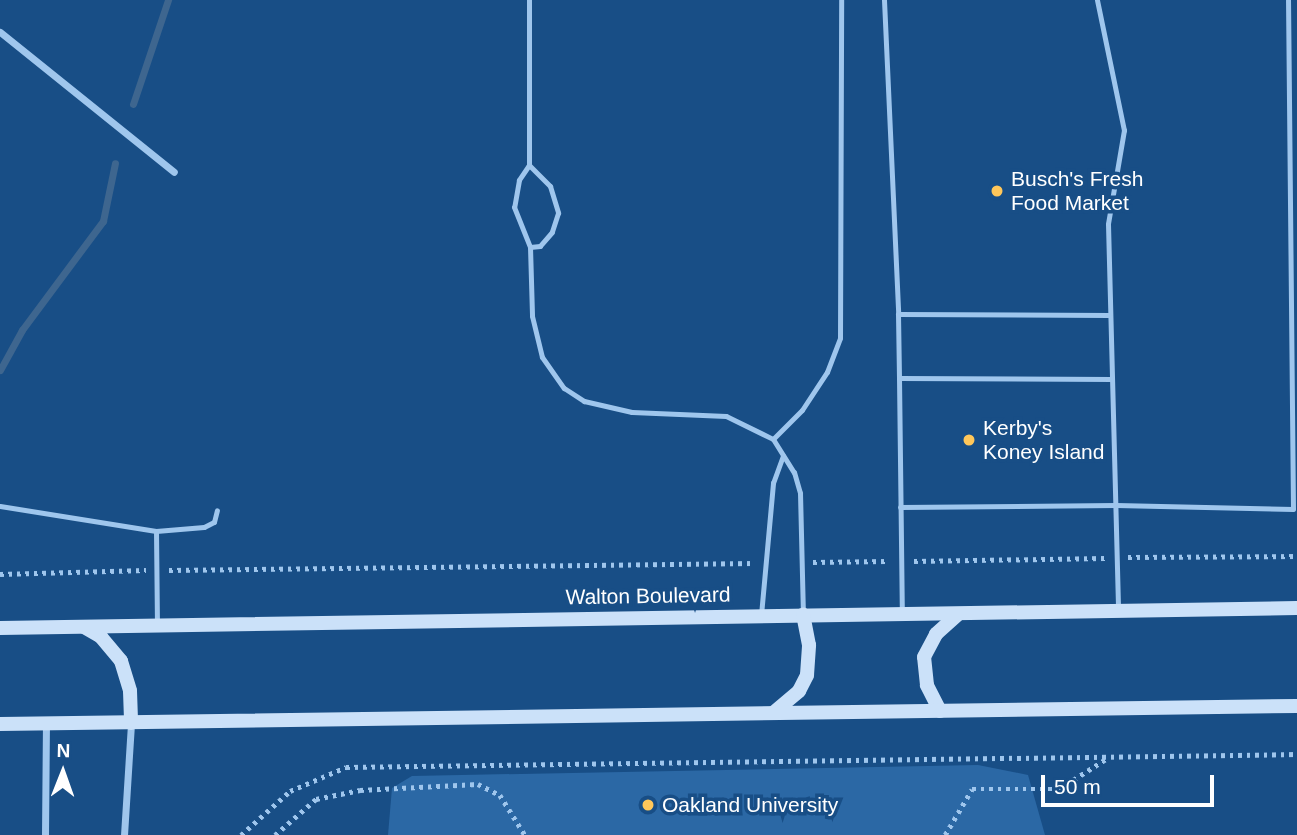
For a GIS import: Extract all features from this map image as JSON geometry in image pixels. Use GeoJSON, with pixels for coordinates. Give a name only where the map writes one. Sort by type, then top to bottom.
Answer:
{"type":"FeatureCollection","features":[{"type":"Feature","properties":{"kind":"main road","name":"Walton Boulevard"},"geometry":{"type":"LineString","coordinates":[[0,628],[1297,608]]}},
{"type":"Feature","properties":{"kind":"main road"},"geometry":{"type":"LineString","coordinates":[[940,711],[927,685],[924,657],[936,634],[958,614]]}},
{"type":"Feature","properties":{"kind":"main road"},"geometry":{"type":"LineString","coordinates":[[773,713],[799,691],[807,675],[809,652],[803,615]]}},
{"type":"Feature","properties":{"kind":"main road"},"geometry":{"type":"LineString","coordinates":[[84,627],[107,642],[121,661],[130,691],[131,723]]}},
{"type":"Feature","properties":{"kind":"main road"},"geometry":{"type":"LineString","coordinates":[[0,724],[1297,706]]}},
{"type":"Feature","properties":{"kind":"street"},"geometry":{"type":"LineString","coordinates":[[0,32],[174,172]]}},
{"type":"Feature","properties":{"kind":"street"},"geometry":{"type":"LineString","coordinates":[[45,835],[46,723]]}},
{"type":"Feature","properties":{"kind":"street"},"geometry":{"type":"LineString","coordinates":[[124,835],[131,723]]}},
{"type":"Feature","properties":{"kind":"lane"},"geometry":{"type":"LineString","coordinates":[[529,0],[529,164],[519,180],[514,207],[530,247],[537,340],[542,357],[564,388],[584,401],[607,409],[726,416],[773,439],[800,493],[804,562],[803,615]]}},
{"type":"Feature","properties":{"kind":"lane"},"geometry":{"type":"LineString","coordinates":[[773,439],[802,410],[827,372],[840,338],[841,0]]}},
{"type":"Feature","properties":{"kind":"lane"},"geometry":{"type":"LineString","coordinates":[[884,0],[898,314],[902,614]]}},
{"type":"Feature","properties":{"kind":"lane"},"geometry":{"type":"LineString","coordinates":[[1097,0],[1124,130],[1108,224],[1119,557],[1118,611]]}},
{"type":"Feature","properties":{"kind":"lane"},"geometry":{"type":"LineString","coordinates":[[900,507],[1116,505],[1293,509],[1288,0]]}},
{"type":"Feature","properties":{"kind":"lane"},"geometry":{"type":"LineString","coordinates":[[529,164],[550,186],[558,213],[552,232],[540,246],[530,247]]}},
{"type":"Feature","properties":{"kind":"lane"},"geometry":{"type":"LineString","coordinates":[[898,314],[1109,315]]}},
{"type":"Feature","properties":{"kind":"lane"},"geometry":{"type":"LineString","coordinates":[[899,378],[1112,379]]}},
{"type":"Feature","properties":{"kind":"lane"},"geometry":{"type":"LineString","coordinates":[[761,615],[773,483],[783,456]]}},
{"type":"Feature","properties":{"kind":"lane"},"geometry":{"type":"LineString","coordinates":[[0,506],[156,531],[204,527],[214,522],[217,510]]}},
{"type":"Feature","properties":{"kind":"lane"},"geometry":{"type":"LineString","coordinates":[[156,531],[157,625]]}},
{"type":"Feature","properties":{"kind":"path"},"geometry":{"type":"LineString","coordinates":[[804,562],[1297,556]]}},
{"type":"Feature","properties":{"kind":"path"},"geometry":{"type":"LineString","coordinates":[[0,574],[767,563]]}},
{"type":"Feature","properties":{"kind":"path"},"geometry":{"type":"LineString","coordinates":[[240,835],[290,791],[346,767],[1297,754]]}},
{"type":"Feature","properties":{"kind":"path"},"geometry":{"type":"LineString","coordinates":[[945,835],[972,789],[1059,789],[1110,757]]}},
{"type":"Feature","properties":{"kind":"path"},"geometry":{"type":"LineString","coordinates":[[275,835],[316,799],[360,790],[478,784],[500,795],[525,835]]}},
{"type":"Feature","properties":{"kind":"shaded area"},"geometry":{"type":"Polygon","coordinates":[[[978,765],[1028,775],[1045,835],[388,835],[392,788],[412,776],[978,765]]]}},
{"type":"Feature","properties":{"kind":"waterway"},"geometry":{"type":"LineString","coordinates":[[133,104],[168,0]]}},
{"type":"Feature","properties":{"kind":"waterway"},"geometry":{"type":"LineString","coordinates":[[0,370],[22,330],[103,221],[115,163]]}},
{"type":"Feature","properties":{"kind":"place","name":"Busch's Fresh Food Market"},"geometry":{"type":"Point","coordinates":[997,191]}},
{"type":"Feature","properties":{"kind":"place","name":"Kerby's Koney Island"},"geometry":{"type":"Point","coordinates":[969,440]}},
{"type":"Feature","properties":{"kind":"place","name":"Oakland University"},"geometry":{"type":"Point","coordinates":[648,805]}}]}
